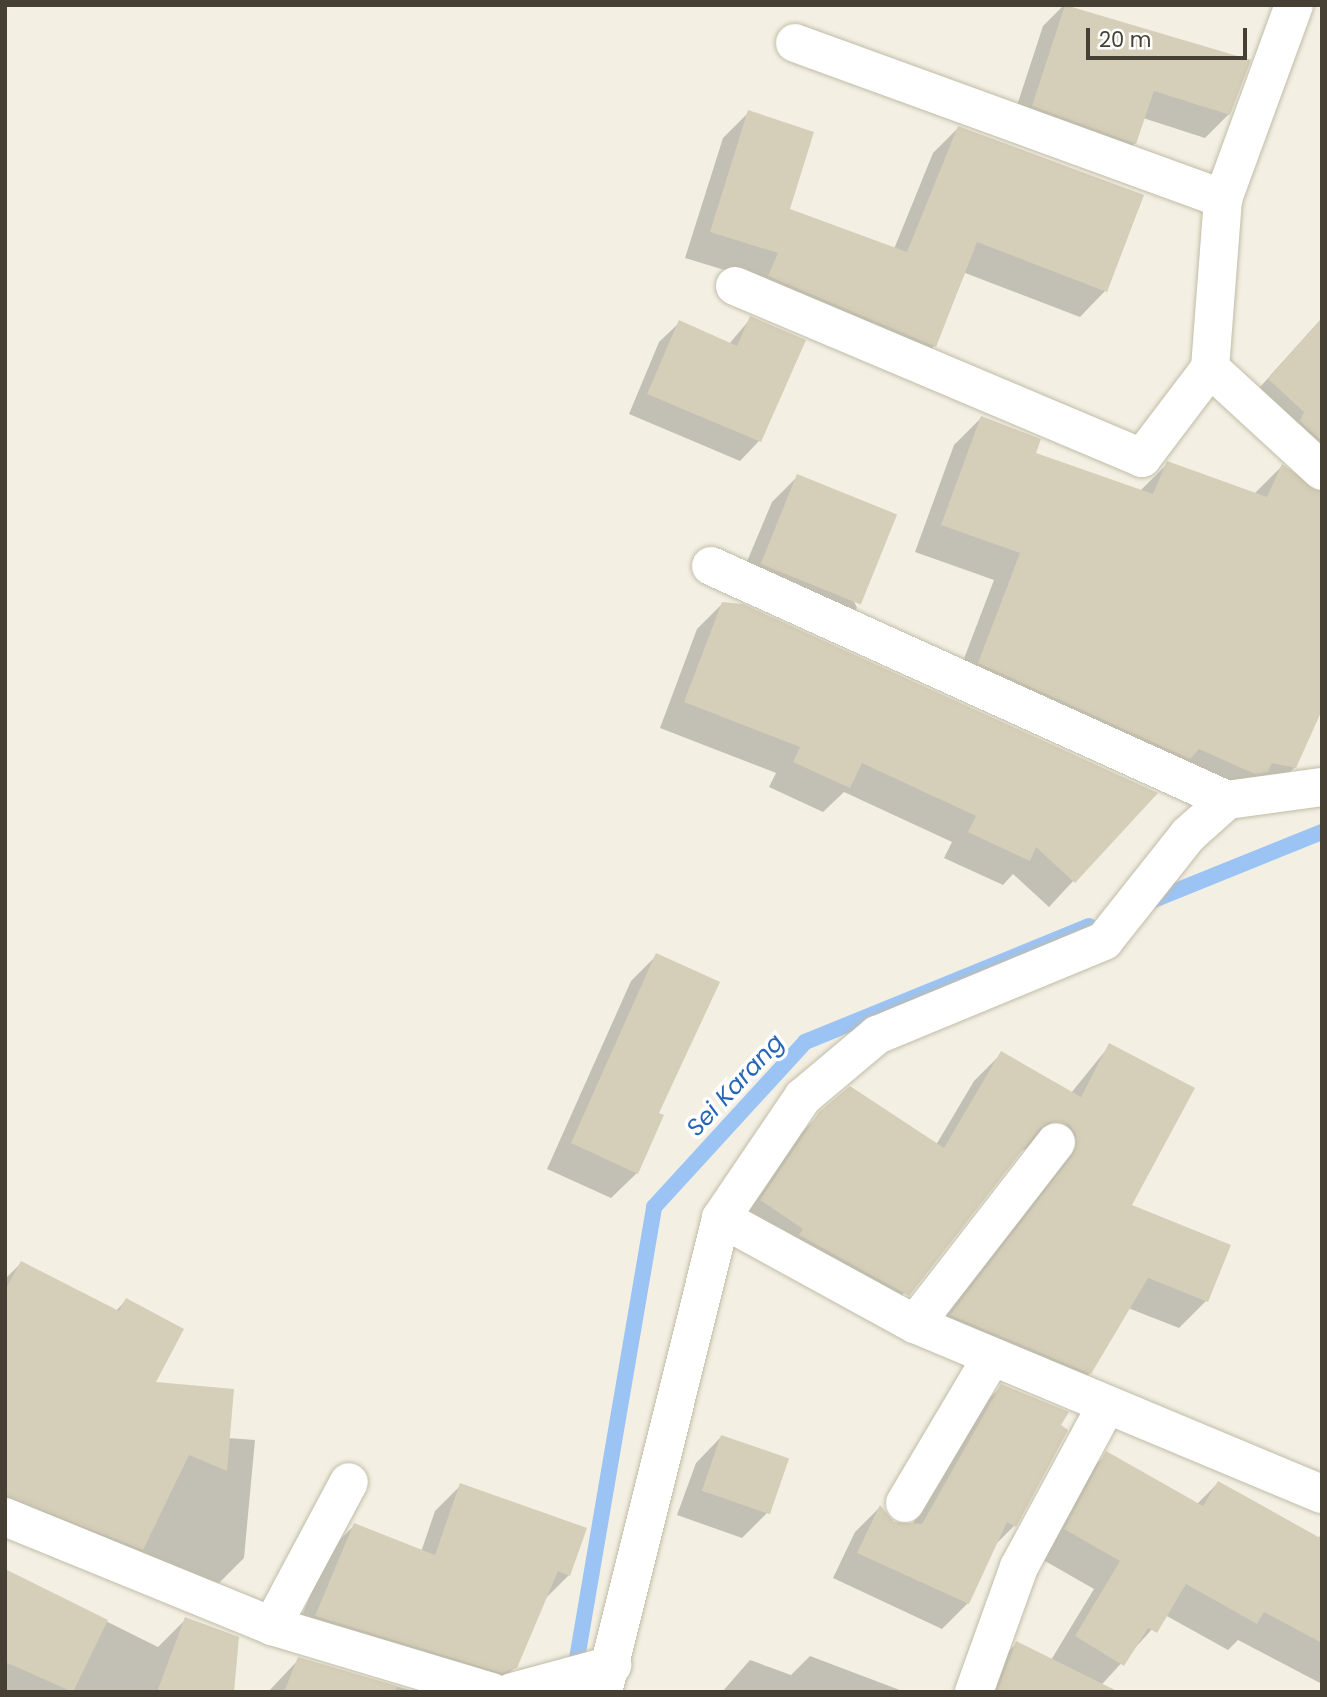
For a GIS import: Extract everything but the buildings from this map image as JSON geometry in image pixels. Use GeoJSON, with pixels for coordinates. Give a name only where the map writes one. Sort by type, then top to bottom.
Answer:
{"type":"FeatureCollection","features":[{"type":"Feature","properties":{"kind":"street"},"geometry":{"type":"LineString","coordinates":[[735,286],[1143,458],[1210,368],[1223,199],[1294,5]]}},
{"type":"Feature","properties":{"kind":"street"},"geometry":{"type":"LineString","coordinates":[[795,43],[1223,199]]}},
{"type":"Feature","properties":{"kind":"street"},"geometry":{"type":"LineString","coordinates":[[1210,368],[1322,471]]}},
{"type":"Feature","properties":{"kind":"street"},"geometry":{"type":"LineString","coordinates":[[711,566],[1227,800],[1322,787]]}},
{"type":"Feature","properties":{"kind":"street"},"geometry":{"type":"LineString","coordinates":[[524,1689],[604,1675],[721,1218],[803,1097],[877,1035],[1104,941],[1188,835],[1227,800]]}},
{"type":"Feature","properties":{"kind":"street"},"geometry":{"type":"LineString","coordinates":[[915,1324],[1056,1142]]}},
{"type":"Feature","properties":{"kind":"street"},"geometry":{"type":"LineString","coordinates":[[721,1218],[915,1324],[990,1358],[1322,1494]]}},
{"type":"Feature","properties":{"kind":"street"},"geometry":{"type":"LineString","coordinates":[[905,1503],[990,1358]]}},
{"type":"Feature","properties":{"kind":"street"},"geometry":{"type":"LineString","coordinates":[[974,1692],[1019,1567],[1106,1406]]}},
{"type":"Feature","properties":{"kind":"street"},"geometry":{"type":"LineString","coordinates":[[272,1626],[349,1482]]}},
{"type":"Feature","properties":{"kind":"street"},"geometry":{"type":"LineString","coordinates":[[5,1517],[272,1626],[419,1680],[492,1692]]}},
{"type":"Feature","properties":{"kind":"waterway","name":"Sei Karang"},"geometry":{"type":"LineString","coordinates":[[1146,903],[1322,832]]}},
{"type":"Feature","properties":{"kind":"waterway","name":"Sei Karang"},"geometry":{"type":"LineString","coordinates":[[574,1676],[654,1207],[805,1042],[1089,926]]}}]}
